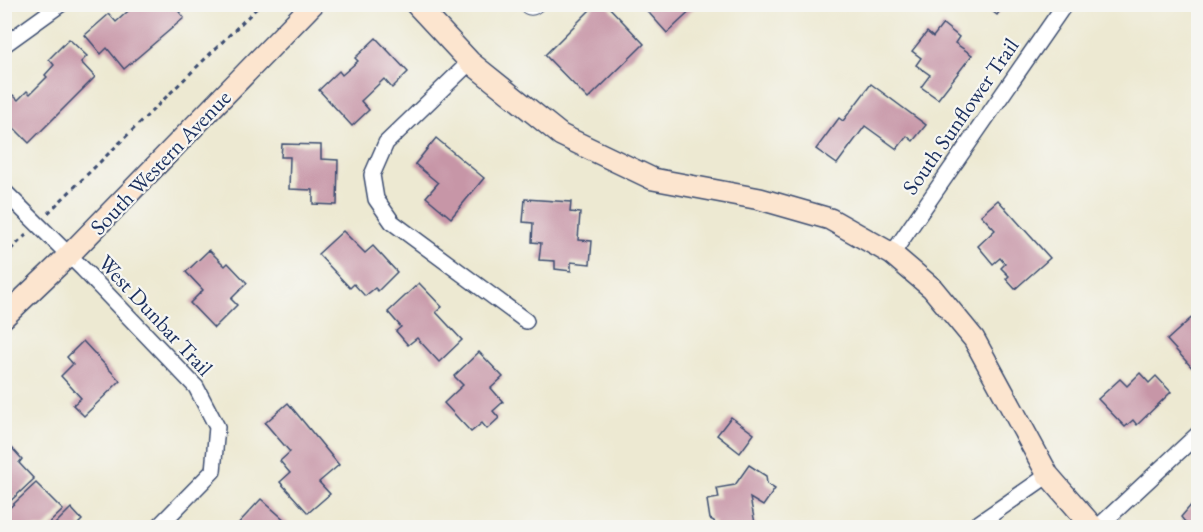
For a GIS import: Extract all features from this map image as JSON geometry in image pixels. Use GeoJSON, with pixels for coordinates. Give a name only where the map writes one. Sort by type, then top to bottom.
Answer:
{"type":"FeatureCollection","features":[{"type":"Feature","properties":{"kind":"street"},"geometry":{"type":"LineString","coordinates":[[4,45],[61,4]]}},
{"type":"Feature","properties":{"kind":"street","name":"South Western Avenue"},"geometry":{"type":"LineString","coordinates":[[4,317],[69,255],[313,4]]}},
{"type":"Feature","properties":{"kind":"street"},"geometry":{"type":"LineString","coordinates":[[416,4],[470,62],[561,135],[653,179],[760,199],[830,219],[892,254],[932,288],[974,339],[1048,475],[1096,528],[1198,434]]}},
{"type":"Feature","properties":{"kind":"street","name":"South Sunflower Trail"},"geometry":{"type":"LineString","coordinates":[[892,254],[1065,4]]}},
{"type":"Feature","properties":{"kind":"street"},"geometry":{"type":"LineString","coordinates":[[470,62],[386,143],[372,175],[376,199],[392,222],[526,321]]}},
{"type":"Feature","properties":{"kind":"street","name":"West Dunbar Trail"},"geometry":{"type":"LineString","coordinates":[[4,191],[196,387],[217,427],[213,471],[157,528]]}},
{"type":"Feature","properties":{"kind":"street"},"geometry":{"type":"LineString","coordinates":[[972,528],[1048,475]]}},
{"type":"Feature","properties":{"kind":"lane"},"geometry":{"type":"LineString","coordinates":[[520,4],[525,10],[531,12],[542,4]]}},
{"type":"Feature","properties":{"kind":"path"},"geometry":{"type":"LineString","coordinates":[[4,256],[261,4]]}},
{"type":"Feature","properties":{"kind":"building"},"geometry":{"type":"Polygon","coordinates":[[[136,4],[173,4],[184,18],[124,69],[107,48],[101,54],[85,35],[109,14],[116,22],[136,4]]]}},
{"type":"Feature","properties":{"kind":"building"},"geometry":{"type":"Polygon","coordinates":[[[596,4],[606,4],[644,44],[588,99],[545,55],[596,4]]]}},
{"type":"Feature","properties":{"kind":"building"},"geometry":{"type":"Polygon","coordinates":[[[641,4],[698,4],[667,33],[641,4]]]}},
{"type":"Feature","properties":{"kind":"building"},"geometry":{"type":"Polygon","coordinates":[[[983,4],[1005,4],[997,15],[983,4]]]}},
{"type":"Feature","properties":{"kind":"building"},"geometry":{"type":"Polygon","coordinates":[[[943,24],[959,37],[955,43],[972,55],[938,99],[921,87],[930,75],[916,65],[921,58],[912,51],[927,32],[933,37],[943,24]]]}},
{"type":"Feature","properties":{"kind":"building"},"geometry":{"type":"Polygon","coordinates":[[[376,38],[408,72],[392,88],[384,79],[361,101],[369,110],[352,126],[319,90],[339,71],[342,75],[358,61],[355,58],[376,38]]]}},
{"type":"Feature","properties":{"kind":"building"},"geometry":{"type":"Polygon","coordinates":[[[69,39],[87,56],[81,62],[95,77],[29,143],[14,128],[9,133],[4,129],[4,104],[13,95],[18,100],[27,91],[30,94],[47,77],[45,75],[54,65],[49,59],[69,39]]]}},
{"type":"Feature","properties":{"kind":"building"},"geometry":{"type":"Polygon","coordinates":[[[871,84],[926,125],[913,141],[907,136],[897,149],[865,126],[837,164],[816,149],[839,118],[843,121],[871,84]]]}},
{"type":"Feature","properties":{"kind":"building"},"geometry":{"type":"Polygon","coordinates":[[[436,138],[484,178],[451,218],[426,197],[438,183],[415,164],[436,138]]]}},
{"type":"Feature","properties":{"kind":"building"},"geometry":{"type":"Polygon","coordinates":[[[282,144],[321,145],[321,159],[338,160],[337,205],[313,204],[313,190],[289,189],[290,157],[281,157],[282,144]]]}},
{"type":"Feature","properties":{"kind":"building"},"geometry":{"type":"Polygon","coordinates":[[[525,199],[571,202],[570,212],[580,213],[578,240],[592,241],[590,264],[571,262],[571,271],[555,269],[555,261],[539,260],[541,243],[532,242],[533,223],[523,222],[525,199]]]}},
{"type":"Feature","properties":{"kind":"building"},"geometry":{"type":"Polygon","coordinates":[[[998,200],[1050,258],[1015,289],[1006,279],[1009,276],[1001,268],[1005,264],[1000,258],[993,264],[978,246],[995,230],[981,215],[998,200]]]}},
{"type":"Feature","properties":{"kind":"building"},"geometry":{"type":"Polygon","coordinates":[[[343,231],[365,253],[373,246],[397,272],[378,291],[375,288],[365,296],[354,284],[350,288],[318,254],[343,231]]]}},
{"type":"Feature","properties":{"kind":"building"},"geometry":{"type":"Polygon","coordinates":[[[209,250],[225,266],[228,263],[247,283],[231,299],[237,305],[214,328],[190,303],[203,290],[186,272],[209,250]]]}},
{"type":"Feature","properties":{"kind":"building"},"geometry":{"type":"Polygon","coordinates":[[[419,283],[442,307],[436,312],[462,340],[439,362],[417,338],[408,345],[396,331],[401,327],[388,312],[419,283]]]}},
{"type":"Feature","properties":{"kind":"building"},"geometry":{"type":"Polygon","coordinates":[[[1198,312],[1198,368],[1195,371],[1167,340],[1198,312]]]}},
{"type":"Feature","properties":{"kind":"building"},"geometry":{"type":"Polygon","coordinates":[[[83,341],[120,381],[84,416],[73,405],[81,398],[61,376],[73,364],[67,357],[83,341]]]}},
{"type":"Feature","properties":{"kind":"building"},"geometry":{"type":"Polygon","coordinates":[[[479,352],[503,377],[491,388],[503,402],[493,411],[499,418],[487,429],[482,423],[471,432],[444,403],[463,385],[454,376],[479,352]]]}},
{"type":"Feature","properties":{"kind":"building"},"geometry":{"type":"Polygon","coordinates":[[[1140,373],[1149,383],[1156,376],[1171,392],[1137,425],[1133,420],[1125,427],[1098,399],[1120,379],[1127,386],[1140,373]]]}},
{"type":"Feature","properties":{"kind":"building"},"geometry":{"type":"Polygon","coordinates":[[[288,403],[339,465],[319,482],[330,494],[308,513],[280,482],[290,473],[280,461],[290,452],[265,423],[288,403]]]}},
{"type":"Feature","properties":{"kind":"building"},"geometry":{"type":"Polygon","coordinates":[[[731,417],[754,434],[740,453],[717,435],[731,417]]]}},
{"type":"Feature","properties":{"kind":"building"},"geometry":{"type":"Polygon","coordinates":[[[12,448],[22,459],[19,463],[34,479],[4,507],[4,454],[12,448]]]}},
{"type":"Feature","properties":{"kind":"building"},"geometry":{"type":"Polygon","coordinates":[[[749,465],[766,476],[767,484],[775,489],[763,506],[750,498],[756,528],[716,528],[714,521],[710,519],[707,500],[719,498],[717,488],[735,485],[749,465]]]}},
{"type":"Feature","properties":{"kind":"building"},"geometry":{"type":"Polygon","coordinates":[[[36,483],[63,510],[44,528],[4,528],[4,513],[36,483]]]}},
{"type":"Feature","properties":{"kind":"building"},"geometry":{"type":"Polygon","coordinates":[[[1198,497],[1198,528],[1190,528],[1181,517],[1198,497]]]}},
{"type":"Feature","properties":{"kind":"building"},"geometry":{"type":"Polygon","coordinates":[[[261,499],[288,523],[285,528],[234,528],[261,499]]]}},
{"type":"Feature","properties":{"kind":"building"},"geometry":{"type":"Polygon","coordinates":[[[71,508],[82,520],[78,524],[81,528],[51,528],[71,508]]]}}]}
